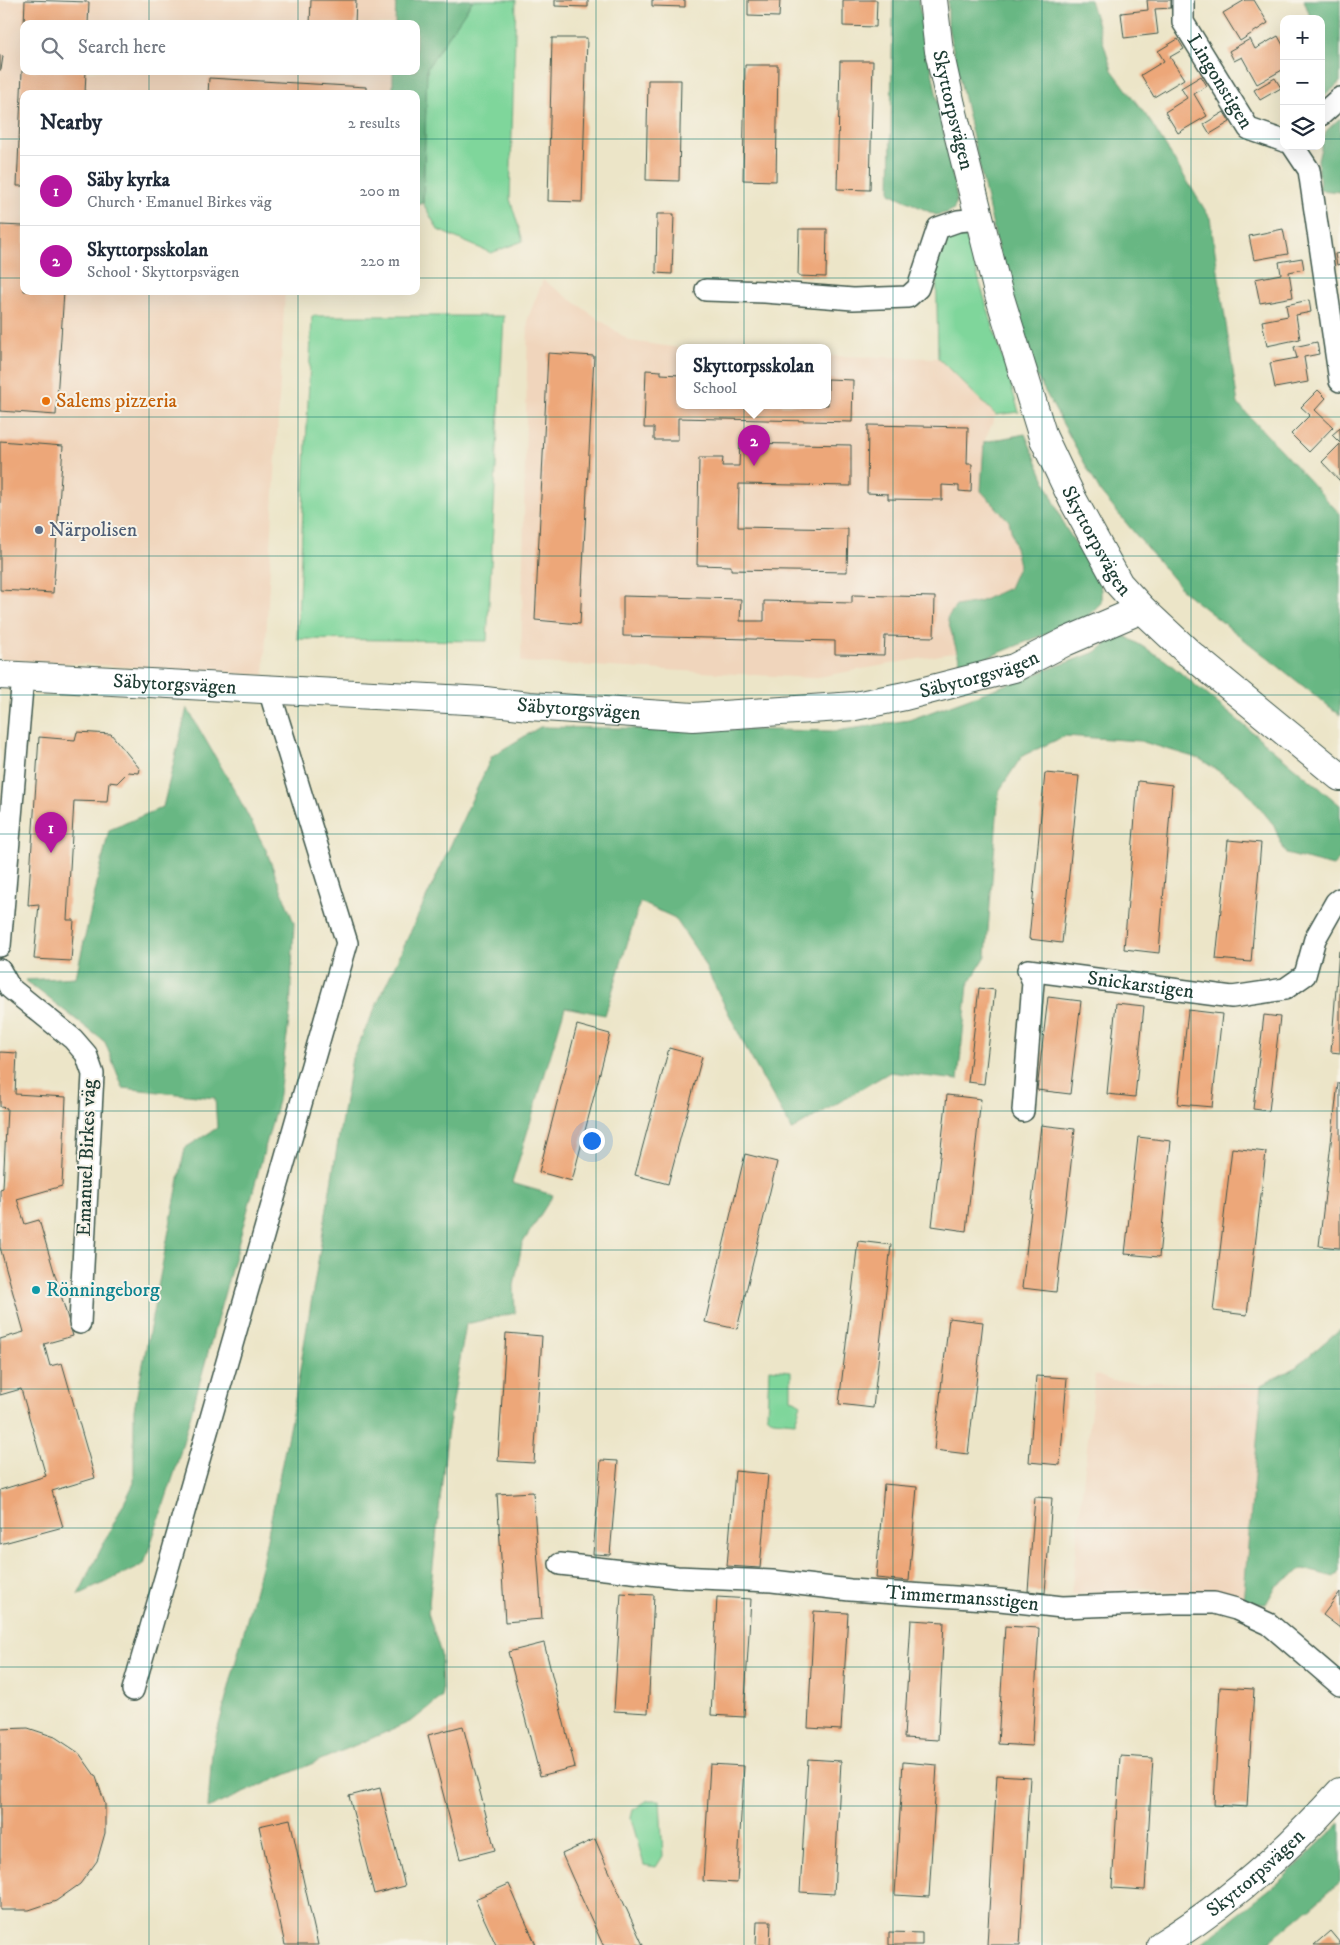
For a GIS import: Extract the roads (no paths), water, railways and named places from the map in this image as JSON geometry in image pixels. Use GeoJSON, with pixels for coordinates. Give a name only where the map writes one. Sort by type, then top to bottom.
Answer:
{"type":"FeatureCollection","features":[{"type":"Feature","properties":{"kind":"street","name":"Skyttorpsvägen"},"geometry":{"type":"LineString","coordinates":[[933,0],[945,78],[978,219],[997,288],[1031,401],[1044,437],[1073,500],[1120,584],[1142,609],[1189,653],[1340,777]]}},
{"type":"Feature","properties":{"kind":"street","name":"Lingonstigen"},"geometry":{"type":"LineString","coordinates":[[1183,0],[1183,22],[1249,129],[1280,140]]}},
{"type":"Feature","properties":{"kind":"street"},"geometry":{"type":"LineString","coordinates":[[1325,111],[1340,98]]}},
{"type":"Feature","properties":{"kind":"street"},"geometry":{"type":"LineString","coordinates":[[1296,150],[1309,170],[1340,381]]}},
{"type":"Feature","properties":{"kind":"street"},"geometry":{"type":"LineString","coordinates":[[706,290],[765,292],[853,299],[908,298],[918,288],[938,228],[958,220],[978,219]]}},
{"type":"Feature","properties":{"kind":"street","name":"Säbytorgsvägen"},"geometry":{"type":"LineString","coordinates":[[12,676],[485,701],[529,706],[693,717],[855,706],[905,696],[1014,668],[1065,642],[1142,609]]}},
{"type":"Feature","properties":{"kind":"street"},"geometry":{"type":"LineString","coordinates":[[0,946],[12,676]]}},
{"type":"Feature","properties":{"kind":"street"},"geometry":{"type":"LineString","coordinates":[[133,1690],[347,943],[269,690]]}},
{"type":"Feature","properties":{"kind":"street","name":"Snickarstigen"},"geometry":{"type":"LineString","coordinates":[[1023,1111],[1033,982],[1028,970],[1232,997],[1286,989],[1305,975],[1315,939],[1336,902],[1340,899]]}},
{"type":"Feature","properties":{"kind":"street","name":"Emanuel Birkes väg"},"geometry":{"type":"LineString","coordinates":[[0,970],[10,988],[73,1039],[86,1054],[93,1074],[80,1323]]}},
{"type":"Feature","properties":{"kind":"street","name":"Timmermansstigen"},"geometry":{"type":"LineString","coordinates":[[560,1564],[677,1577],[772,1581],[850,1590],[1000,1600],[1062,1607],[1214,1603],[1236,1609],[1269,1624],[1340,1685]]}},
{"type":"Feature","properties":{"kind":"street","name":"Skyttorpsvägen"},"geometry":{"type":"LineString","coordinates":[[1161,1945],[1202,1919],[1250,1880],[1306,1830],[1340,1792]]}},
{"type":"Feature","properties":{"kind":"place","name":"Salems pizzeria"},"geometry":{"type":"Point","coordinates":[46,401]}},
{"type":"Feature","properties":{"kind":"place","name":"Skyttorpsskolan"},"geometry":{"type":"Point","coordinates":[754,466]}},
{"type":"Feature","properties":{"kind":"place","name":"Närpolisen"},"geometry":{"type":"Point","coordinates":[39,530]}},
{"type":"Feature","properties":{"kind":"place","name":"Säby kyrka"},"geometry":{"type":"Point","coordinates":[51,853]}},
{"type":"Feature","properties":{"kind":"place","name":"Rönningeborg"},"geometry":{"type":"Point","coordinates":[36,1290]}}]}
